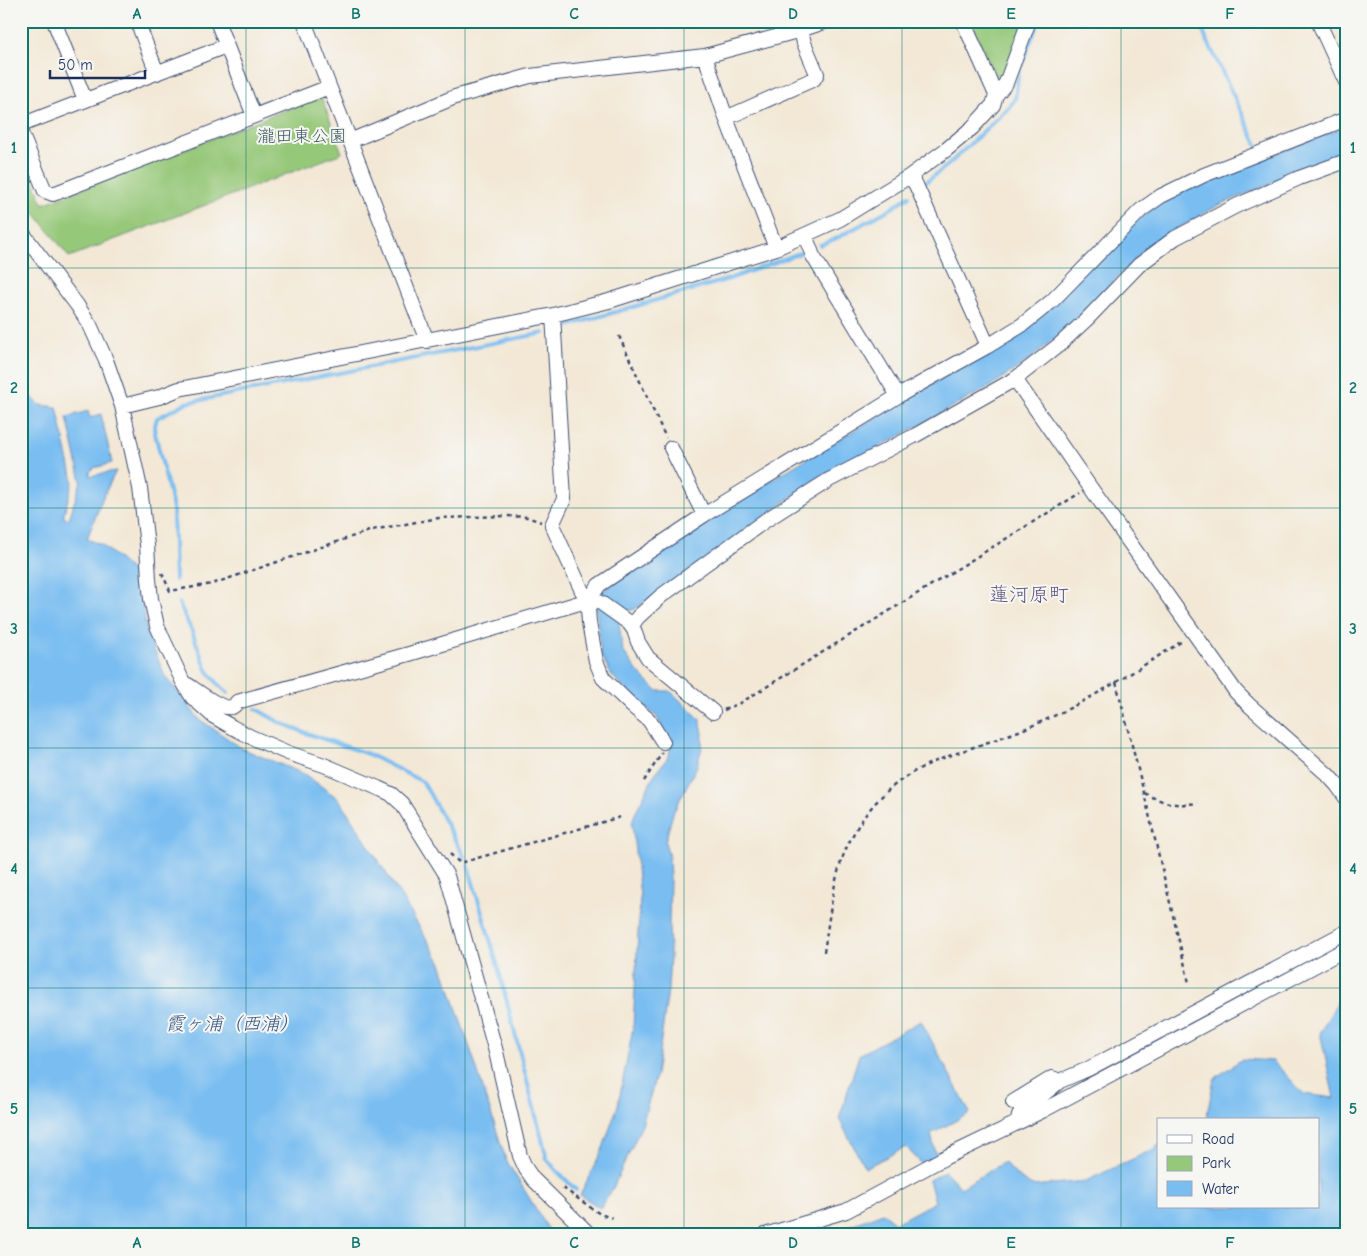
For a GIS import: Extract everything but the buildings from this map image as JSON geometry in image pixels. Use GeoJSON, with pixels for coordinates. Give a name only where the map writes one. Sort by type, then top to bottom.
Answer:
{"type":"FeatureCollection","features":[{"type":"Feature","properties":{"kind":"street"},"geometry":{"type":"LineString","coordinates":[[54,21],[85,100]]}},
{"type":"Feature","properties":{"kind":"street"},"geometry":{"type":"LineString","coordinates":[[137,21],[157,72]]}},
{"type":"Feature","properties":{"kind":"street"},"geometry":{"type":"LineString","coordinates":[[217,21],[254,116]]}},
{"type":"Feature","properties":{"kind":"street"},"geometry":{"type":"LineString","coordinates":[[304,21],[427,341]]}},
{"type":"Feature","properties":{"kind":"street"},"geometry":{"type":"LineString","coordinates":[[350,141],[455,97],[530,76],[705,56],[827,21]]}},
{"type":"Feature","properties":{"kind":"street"},"geometry":{"type":"LineString","coordinates":[[963,21],[996,95]]}},
{"type":"Feature","properties":{"kind":"street"},"geometry":{"type":"LineString","coordinates":[[122,406],[159,397],[179,389],[553,315],[609,301],[776,248],[840,218],[910,176],[972,128],[993,105],[996,95],[1006,82],[1029,21]]}},
{"type":"Feature","properties":{"kind":"street"},"geometry":{"type":"LineString","coordinates":[[1318,21],[1346,82]]}},
{"type":"Feature","properties":{"kind":"street"},"geometry":{"type":"LineString","coordinates":[[726,118],[814,79],[817,74],[804,43],[801,30]]}},
{"type":"Feature","properties":{"kind":"street"},"geometry":{"type":"LineString","coordinates":[[21,125],[226,46]]}},
{"type":"Feature","properties":{"kind":"street"},"geometry":{"type":"LineString","coordinates":[[705,56],[726,118],[776,248]]}},
{"type":"Feature","properties":{"kind":"street"},"geometry":{"type":"LineString","coordinates":[[21,133],[45,191],[53,194],[329,87]]}},
{"type":"Feature","properties":{"kind":"street"},"geometry":{"type":"LineString","coordinates":[[663,742],[649,720],[603,678],[596,661],[588,608],[595,601],[599,585],[704,515],[898,396],[1022,325],[1052,301],[1141,210],[1161,196],[1204,175],[1346,119]]}},
{"type":"Feature","properties":{"kind":"street"},"geometry":{"type":"LineString","coordinates":[[627,622],[638,617],[661,596],[774,515],[829,480],[916,435],[1015,379],[1059,345],[1139,266],[1175,238],[1236,206],[1299,178],[1346,161]]}},
{"type":"Feature","properties":{"kind":"street"},"geometry":{"type":"LineString","coordinates":[[910,176],[988,346]]}},
{"type":"Feature","properties":{"kind":"street"},"geometry":{"type":"LineString","coordinates":[[21,231],[77,305],[90,325],[106,360],[122,406],[140,488],[144,513],[151,600],[157,626],[183,682],[192,697],[213,716],[232,727],[288,753],[324,765],[378,788],[391,794],[402,804],[447,876],[496,1052],[520,1156],[533,1179],[590,1235]]}},
{"type":"Feature","properties":{"kind":"street"},"geometry":{"type":"LineString","coordinates":[[805,235],[813,256],[898,396]]}},
{"type":"Feature","properties":{"kind":"street"},"geometry":{"type":"LineString","coordinates":[[553,315],[564,499],[552,525],[582,591],[627,622],[648,658],[713,712]]}},
{"type":"Feature","properties":{"kind":"street"},"geometry":{"type":"LineString","coordinates":[[1015,379],[1236,692],[1248,705],[1327,774],[1346,798]]}},
{"type":"Feature","properties":{"kind":"street"},"geometry":{"type":"LineString","coordinates":[[671,448],[704,515]]}},
{"type":"Feature","properties":{"kind":"street"},"geometry":{"type":"LineString","coordinates":[[183,682],[208,699],[229,708],[234,707],[237,702],[595,601]]}},
{"type":"Feature","properties":{"kind":"street"},"geometry":{"type":"LineString","coordinates":[[1017,1123],[1020,1113],[1060,1081],[1088,1069],[1346,932]]}},
{"type":"Feature","properties":{"kind":"street"},"geometry":{"type":"LineString","coordinates":[[765,1235],[846,1211],[1346,949]]}},
{"type":"Feature","properties":{"kind":"street"},"geometry":{"type":"LineString","coordinates":[[1013,1102],[1052,1078],[1060,1081]]}},
{"type":"Feature","properties":{"kind":"path"},"geometry":{"type":"LineString","coordinates":[[618,336],[671,448]]}},
{"type":"Feature","properties":{"kind":"path"},"geometry":{"type":"LineString","coordinates":[[713,712],[722,711],[742,702],[1090,487]]}},
{"type":"Feature","properties":{"kind":"path"},"geometry":{"type":"LineString","coordinates":[[160,568],[170,591],[212,584],[372,530],[439,518],[527,517],[552,525]]}},
{"type":"Feature","properties":{"kind":"path"},"geometry":{"type":"LineString","coordinates":[[824,952],[836,879],[842,859],[853,834],[867,811],[886,792],[906,777],[928,765],[1061,713],[1194,634]]}},
{"type":"Feature","properties":{"kind":"path"},"geometry":{"type":"LineString","coordinates":[[1116,682],[1189,983]]}},
{"type":"Feature","properties":{"kind":"path"},"geometry":{"type":"LineString","coordinates":[[644,781],[662,754],[663,742]]}},
{"type":"Feature","properties":{"kind":"path"},"geometry":{"type":"LineString","coordinates":[[1144,794],[1162,802],[1179,805],[1198,803]]}},
{"type":"Feature","properties":{"kind":"path"},"geometry":{"type":"LineString","coordinates":[[448,852],[460,863],[624,816]]}},
{"type":"Feature","properties":{"kind":"path"},"geometry":{"type":"LineString","coordinates":[[557,1185],[600,1214],[612,1218]]}},
{"type":"Feature","properties":{"kind":"green space"},"geometry":{"type":"Polygon","coordinates":[[[971,21],[1024,21],[1005,76],[996,80],[971,21]]]}},
{"type":"Feature","properties":{"kind":"green space","name":"瀧田東公園"},"geometry":{"type":"Polygon","coordinates":[[[321,96],[342,153],[69,257],[21,195],[21,150],[43,204],[321,96]]]}},
{"type":"Feature","properties":{"kind":"water"},"geometry":{"type":"Polygon","coordinates":[[[1346,126],[1346,153],[1219,205],[1150,244],[1066,329],[1029,360],[989,387],[872,451],[819,477],[635,609],[625,612],[619,624],[623,651],[638,672],[657,691],[670,691],[700,719],[703,733],[702,747],[697,766],[673,813],[665,842],[669,856],[670,956],[668,990],[656,1075],[642,1125],[613,1188],[600,1208],[580,1195],[603,1148],[618,1105],[633,1028],[640,896],[632,824],[654,775],[669,756],[671,744],[657,717],[612,676],[601,655],[596,606],[601,592],[733,503],[899,403],[1000,345],[1137,221],[1158,205],[1188,188],[1346,126]]]}},
{"type":"Feature","properties":{"kind":"water","name":"霞ヶ浦（西浦）"},"geometry":{"type":"Polygon","coordinates":[[[21,387],[40,405],[57,407],[73,481],[63,517],[69,519],[81,481],[67,417],[88,411],[90,418],[101,414],[112,463],[94,468],[90,472],[90,476],[116,471],[103,497],[87,539],[102,545],[128,567],[140,588],[147,633],[165,676],[199,719],[243,749],[304,774],[339,799],[441,963],[506,1160],[552,1235],[21,1235],[21,387]]]}},
{"type":"Feature","properties":{"kind":"water"},"geometry":{"type":"Polygon","coordinates":[[[1346,997],[1346,1235],[824,1235],[883,1213],[895,1223],[935,1202],[929,1180],[945,1171],[961,1188],[1004,1162],[1019,1178],[1032,1186],[1086,1181],[1157,1146],[1157,1208],[1320,1208],[1320,1118],[1206,1118],[1214,1079],[1242,1059],[1273,1061],[1304,1094],[1334,1098],[1320,1032],[1338,1001],[1346,997]]]}},
{"type":"Feature","properties":{"kind":"water"},"geometry":{"type":"Polygon","coordinates":[[[921,1021],[970,1113],[931,1134],[935,1151],[942,1163],[926,1172],[920,1162],[906,1147],[865,1168],[839,1119],[859,1055],[921,1021]]]}},
{"type":"Feature","properties":{"kind":"waterway"},"geometry":{"type":"LineString","coordinates":[[926,182],[948,165],[1015,99],[1019,70],[1039,21]]}},
{"type":"Feature","properties":{"kind":"waterway"},"geometry":{"type":"LineString","coordinates":[[1198,21],[1258,147]]}},
{"type":"Feature","properties":{"kind":"waterway"},"geometry":{"type":"LineString","coordinates":[[820,245],[835,239],[892,208],[909,196]]}},
{"type":"Feature","properties":{"kind":"waterway"},"geometry":{"type":"LineString","coordinates":[[564,327],[729,279],[800,253]]}},
{"type":"Feature","properties":{"kind":"waterway"},"geometry":{"type":"LineString","coordinates":[[175,580],[173,508],[154,429],[157,418],[186,403],[544,333]]}},
{"type":"Feature","properties":{"kind":"waterway"},"geometry":{"type":"LineString","coordinates":[[179,603],[207,670],[228,693]]}},
{"type":"Feature","properties":{"kind":"waterway"},"geometry":{"type":"LineString","coordinates":[[256,709],[279,722],[303,732],[368,754],[423,782],[465,858]]}},
{"type":"Feature","properties":{"kind":"waterway"},"geometry":{"type":"LineString","coordinates":[[468,866],[497,963],[547,1159],[576,1190]]}},
{"type":"Feature","properties":{"kind":"district","name":"蓮河原町"},"geometry":{"type":"Point","coordinates":[1029,594]}}]}
